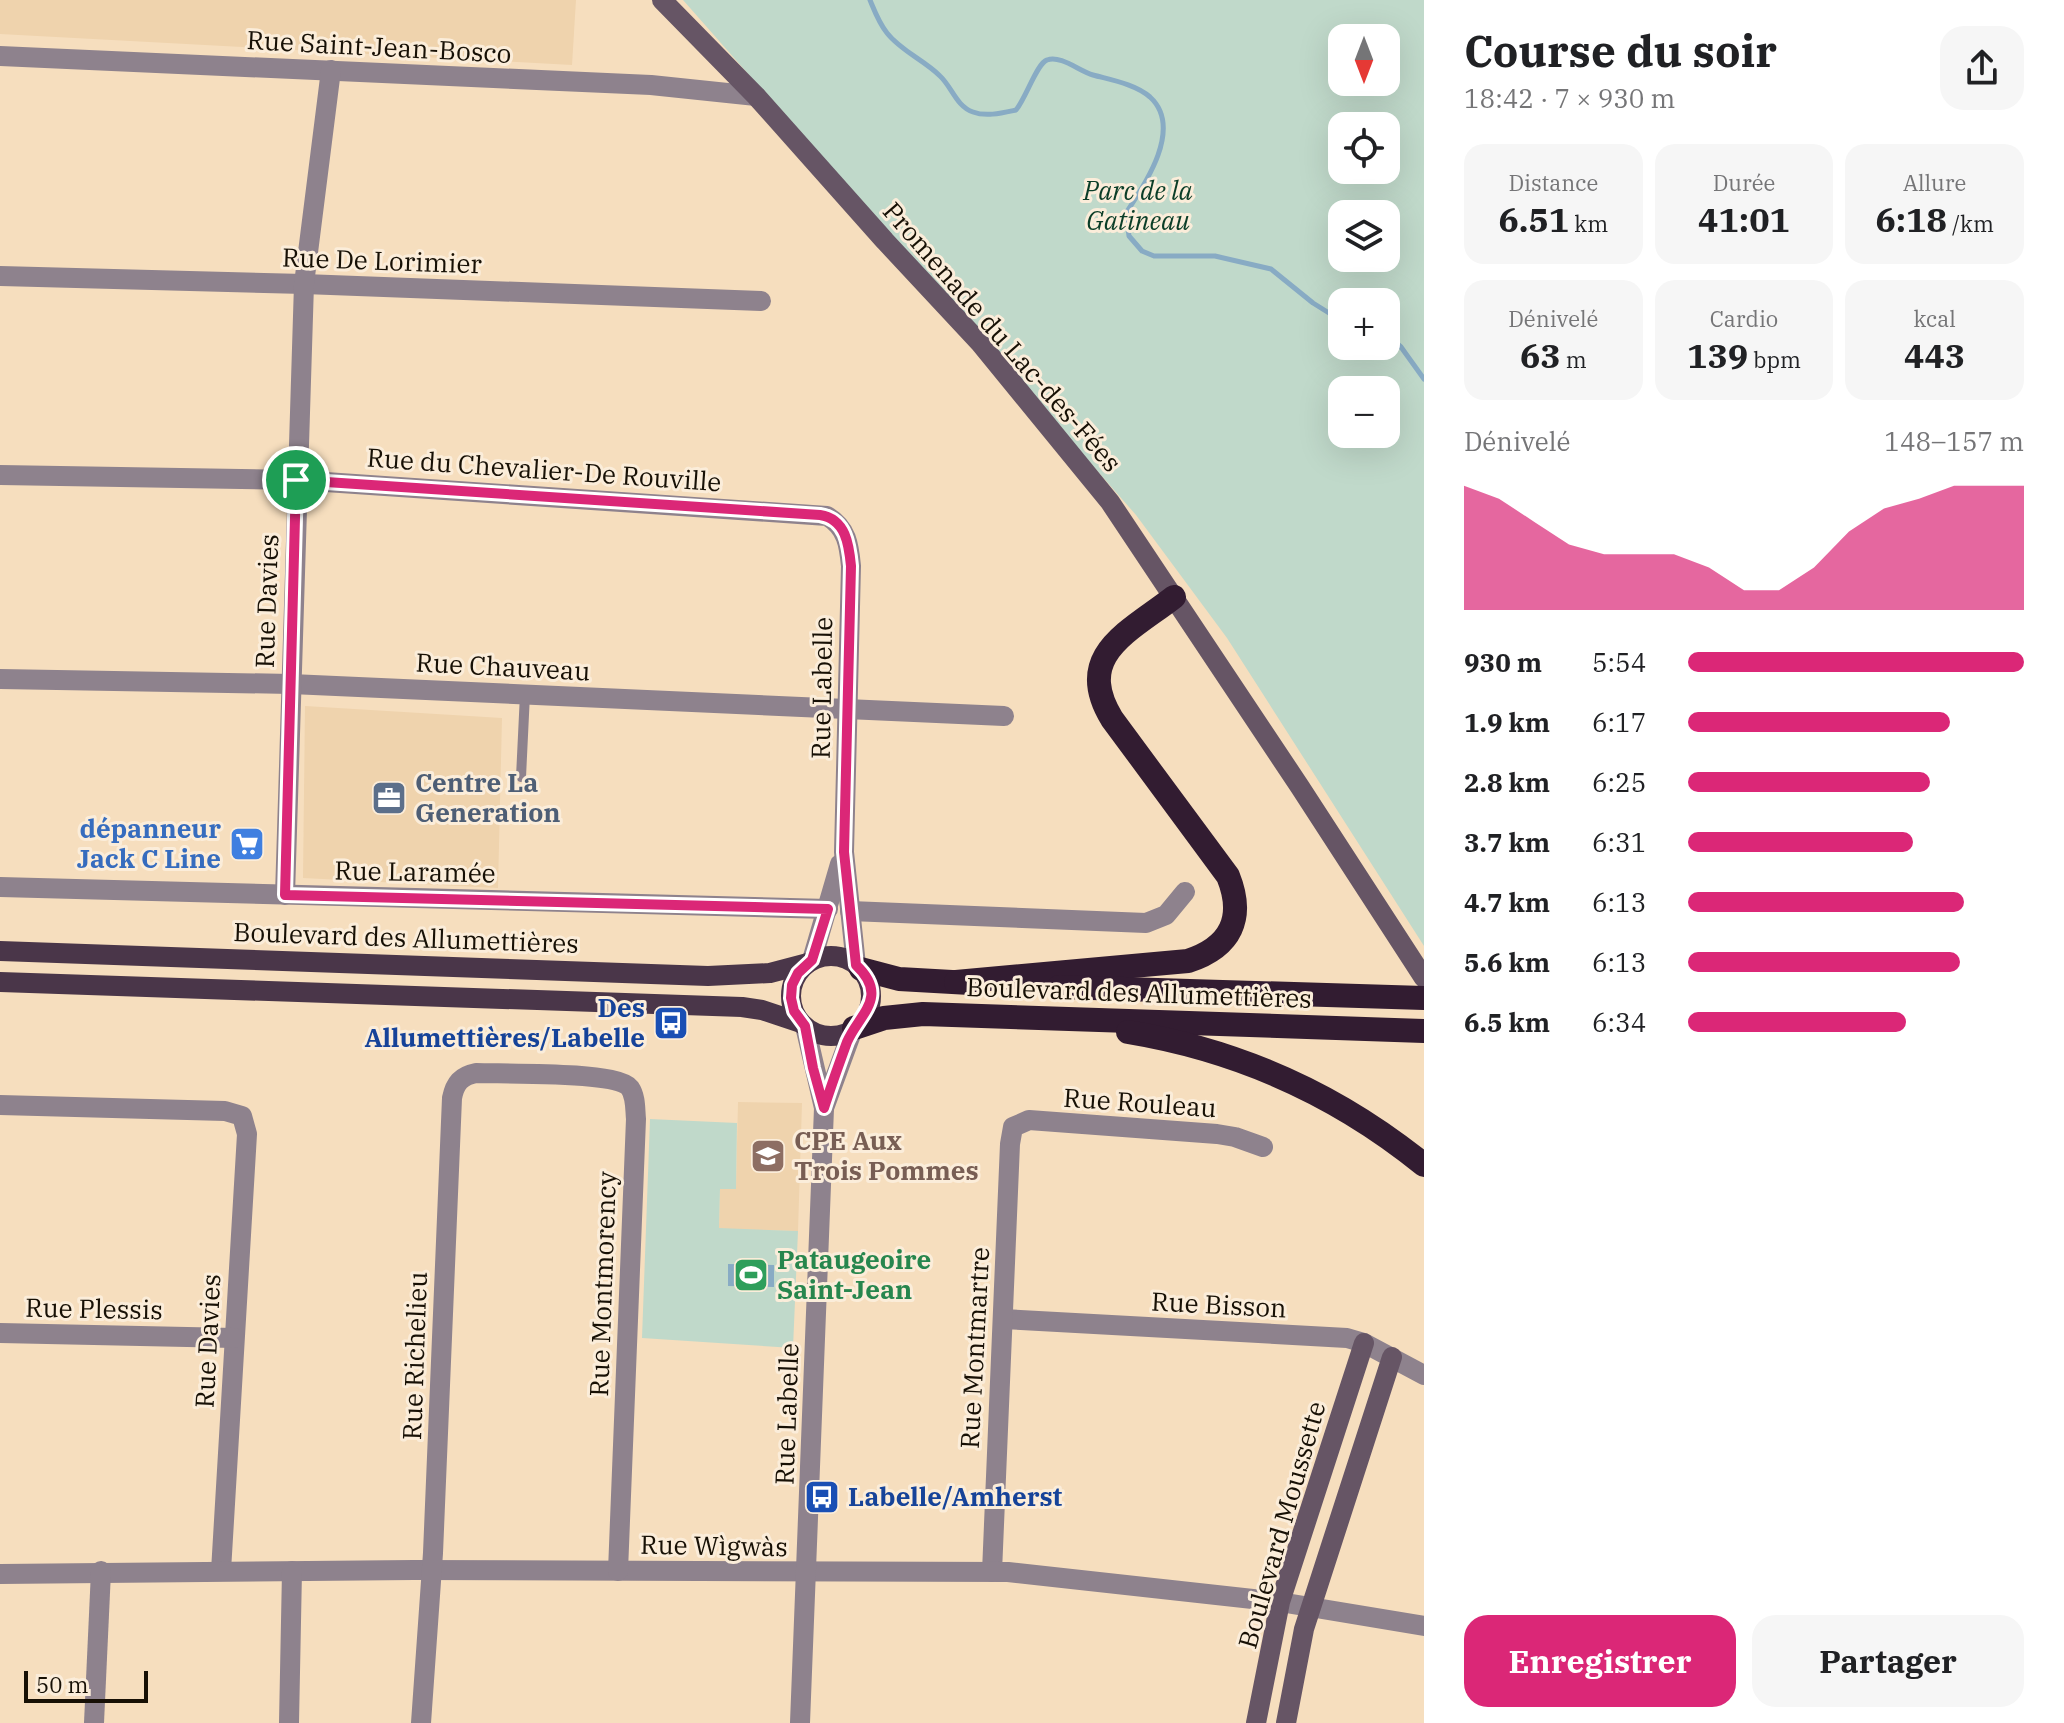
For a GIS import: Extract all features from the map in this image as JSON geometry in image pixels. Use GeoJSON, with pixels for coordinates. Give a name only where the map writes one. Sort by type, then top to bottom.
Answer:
{"type":"FeatureCollection","features":[{"type":"Feature","properties":{"kind":"highway"},"geometry":{"type":"LineString","coordinates":[[956,982],[1188,961],[1214,950],[1230,933],[1235,909],[1233,887],[1228,876],[1112,719],[1098,684],[1097,675],[1102,659],[1117,642],[1174,597]]}},
{"type":"Feature","properties":{"kind":"highway","name":"Boulevard des Allumettières"},"geometry":{"type":"LineString","coordinates":[[858,967],[899,979],[1424,998]]}},
{"type":"Feature","properties":{"kind":"highway","name":"Boulevard des Allumettières"},"geometry":{"type":"LineString","coordinates":[[854,1029],[884,1018],[923,1014],[1424,1031]]}},
{"type":"Feature","properties":{"kind":"highway"},"geometry":{"type":"LineString","coordinates":[[1030,1016],[1155,1037],[1252,1065],[1344,1108],[1371,1124],[1424,1165]]}},
{"type":"Feature","properties":{"kind":"main road","name":"Boulevard des Allumettières"},"geometry":{"type":"LineString","coordinates":[[0,951],[708,976],[770,973],[810,962]]}},
{"type":"Feature","properties":{"kind":"main road"},"geometry":{"type":"LineString","coordinates":[[0,982],[742,1007],[762,1010],[814,1032],[832,1036],[854,1029],[868,1011],[870,989],[858,967],[840,957],[821,957],[798,973],[792,985],[791,998],[794,1011],[803,1025]]}},
{"type":"Feature","properties":{"kind":"street","name":"Promenade du Lac-des-Fées"},"geometry":{"type":"LineString","coordinates":[[662,0],[756,96],[980,343],[1110,502],[1424,978]]}},
{"type":"Feature","properties":{"kind":"street","name":"Rue Saint-Jean-Bosco"},"geometry":{"type":"LineString","coordinates":[[0,56],[651,85],[756,96]]}},
{"type":"Feature","properties":{"kind":"street","name":"Rue Davies"},"geometry":{"type":"LineString","coordinates":[[285,895],[304,284],[331,70]]}},
{"type":"Feature","properties":{"kind":"street","name":"Rue De Lorimier"},"geometry":{"type":"LineString","coordinates":[[0,276],[761,301]]}},
{"type":"Feature","properties":{"kind":"street","name":"Rue du Chevalier-De Rouville"},"geometry":{"type":"LineString","coordinates":[[0,475],[296,480],[820,515],[827,516],[840,526]]}},
{"type":"Feature","properties":{"kind":"street","name":"Rue Labelle"},"geometry":{"type":"LineString","coordinates":[[840,526],[846,535],[851,566],[844,852],[858,967]]}},
{"type":"Feature","properties":{"kind":"street","name":"Rue Chauveau"},"geometry":{"type":"LineString","coordinates":[[0,679],[291,684],[1004,716]]}},
{"type":"Feature","properties":{"kind":"street","name":"Rue Labelle"},"geometry":{"type":"LineString","coordinates":[[810,962],[844,852]]}},
{"type":"Feature","properties":{"kind":"street","name":"Rue Laramée"},"geometry":{"type":"LineString","coordinates":[[0,887],[828,909]]}},
{"type":"Feature","properties":{"kind":"street"},"geometry":{"type":"LineString","coordinates":[[850,911],[1146,923],[1166,915],[1185,892]]}},
{"type":"Feature","properties":{"kind":"street","name":"Rue Labelle"},"geometry":{"type":"LineString","coordinates":[[800,1723],[824,1108],[803,1025]]}},
{"type":"Feature","properties":{"kind":"street","name":"Rue Labelle"},"geometry":{"type":"LineString","coordinates":[[824,1108],[854,1029]]}},
{"type":"Feature","properties":{"kind":"street","name":"Rue Richelieu"},"geometry":{"type":"LineString","coordinates":[[421,1723],[453,1090],[460,1079],[476,1073],[545,1074]]}},
{"type":"Feature","properties":{"kind":"street","name":"Rue Montmorency"},"geometry":{"type":"LineString","coordinates":[[545,1074],[620,1081],[632,1090],[635,1098],[618,1571]]}},
{"type":"Feature","properties":{"kind":"street","name":"Rue Davies"},"geometry":{"type":"LineString","coordinates":[[0,1105],[225,1111],[242,1116],[247,1134],[221,1571]]}},
{"type":"Feature","properties":{"kind":"street","name":"Rue Rouleau"},"geometry":{"type":"LineString","coordinates":[[1013,1127],[1029,1120],[1217,1134],[1263,1147]]}},
{"type":"Feature","properties":{"kind":"street","name":"Rue Montmartre"},"geometry":{"type":"LineString","coordinates":[[992,1572],[1013,1127]]}},
{"type":"Feature","properties":{"kind":"street","name":"Rue Bisson"},"geometry":{"type":"LineString","coordinates":[[1003,1319],[1334,1337],[1364,1343],[1424,1375]]}},
{"type":"Feature","properties":{"kind":"street","name":"Rue Plessis"},"geometry":{"type":"LineString","coordinates":[[0,1333],[234,1338]]}},
{"type":"Feature","properties":{"kind":"street","name":"Boulevard Moussette"},"geometry":{"type":"LineString","coordinates":[[1256,1723],[1280,1602],[1364,1343]]}},
{"type":"Feature","properties":{"kind":"street","name":"Boulevard Moussette"},"geometry":{"type":"LineString","coordinates":[[1286,1723],[1311,1606],[1392,1357]]}},
{"type":"Feature","properties":{"kind":"street","name":"Rue Wìgwàs"},"geometry":{"type":"LineString","coordinates":[[0,1574],[431,1570],[806,1574],[992,1572],[1280,1602],[1424,1626]]}},
{"type":"Feature","properties":{"kind":"street"},"geometry":{"type":"LineString","coordinates":[[94,1723],[101,1571]]}},
{"type":"Feature","properties":{"kind":"street"},"geometry":{"type":"LineString","coordinates":[[289,1723],[292,1571]]}},
{"type":"Feature","properties":{"kind":"lane"},"geometry":{"type":"LineString","coordinates":[[521,777],[525,694]]}},
{"type":"Feature","properties":{"kind":"shaded area"},"geometry":{"type":"Polygon","coordinates":[[[0,0],[576,0],[572,65],[0,34],[0,0]]]}},
{"type":"Feature","properties":{"kind":"shaded area"},"geometry":{"type":"Polygon","coordinates":[[[305,706],[502,718],[498,888],[303,878],[305,706]]]}},
{"type":"Feature","properties":{"kind":"shaded area","name":"CPE Aux Trois Pommes"},"geometry":{"type":"Polygon","coordinates":[[[738,1102],[802,1103],[798,1231],[719,1229],[720,1189],[736,1189],[738,1102]]]}},
{"type":"Feature","properties":{"kind":"green space","name":"Parc de la Gatineau"},"geometry":{"type":"Polygon","coordinates":[[[683,0],[1424,0],[1424,946],[1227,638],[1136,515],[683,0]]]}},
{"type":"Feature","properties":{"kind":"green space"},"geometry":{"type":"Polygon","coordinates":[[[650,1119],[737,1123],[736,1189],[720,1189],[719,1228],[798,1231],[793,1348],[642,1338],[650,1119]]]}},
{"type":"Feature","properties":{"kind":"water","name":"Pataugeoire Saint-Jean"},"geometry":{"type":"Polygon","coordinates":[[[728,1264],[774,1265],[774,1287],[728,1286],[728,1264]]]}},
{"type":"Feature","properties":{"kind":"waterway"},"geometry":{"type":"LineString","coordinates":[[870,0],[893,39],[934,70],[958,101],[973,112],[989,114],[1016,110],[1039,67],[1052,59],[1130,86],[1150,97],[1159,110],[1163,124],[1162,140],[1150,173],[1126,213],[1129,236],[1142,251],[1154,256],[1215,256],[1271,269],[1328,312]]}},
{"type":"Feature","properties":{"kind":"waterway"},"geometry":{"type":"LineString","coordinates":[[1400,346],[1424,379]]}},
{"type":"Feature","properties":{"kind":"place","name":"Centre La Generation"},"geometry":{"type":"Point","coordinates":[389,798]}},
{"type":"Feature","properties":{"kind":"place","name":"dépanneur Jack C Line"},"geometry":{"type":"Point","coordinates":[247,844]}},
{"type":"Feature","properties":{"kind":"place","name":"Des Allumettières/Labelle"},"geometry":{"type":"Point","coordinates":[671,1023]}},
{"type":"Feature","properties":{"kind":"place","name":"CPE Aux Trois Pommes"},"geometry":{"type":"Point","coordinates":[768,1156]}},
{"type":"Feature","properties":{"kind":"place","name":"Pataugeoire Saint-Jean"},"geometry":{"type":"Point","coordinates":[751,1275]}},
{"type":"Feature","properties":{"kind":"place","name":"Labelle/Amherst"},"geometry":{"type":"Point","coordinates":[822,1497]}},
{"type":"Feature","properties":{"kind":"route"},"geometry":{"type":"LineString","coordinates":[[296,480],[820,515],[827,516],[840,526],[846,535],[851,566],[844,852],[856,965],[867,978],[871,1000],[862,1021],[853,1029],[824,1108],[805,1026],[794,1011],[791,998],[792,985],[798,973],[812,960],[828,909],[285,895],[296,480]]}}]}
